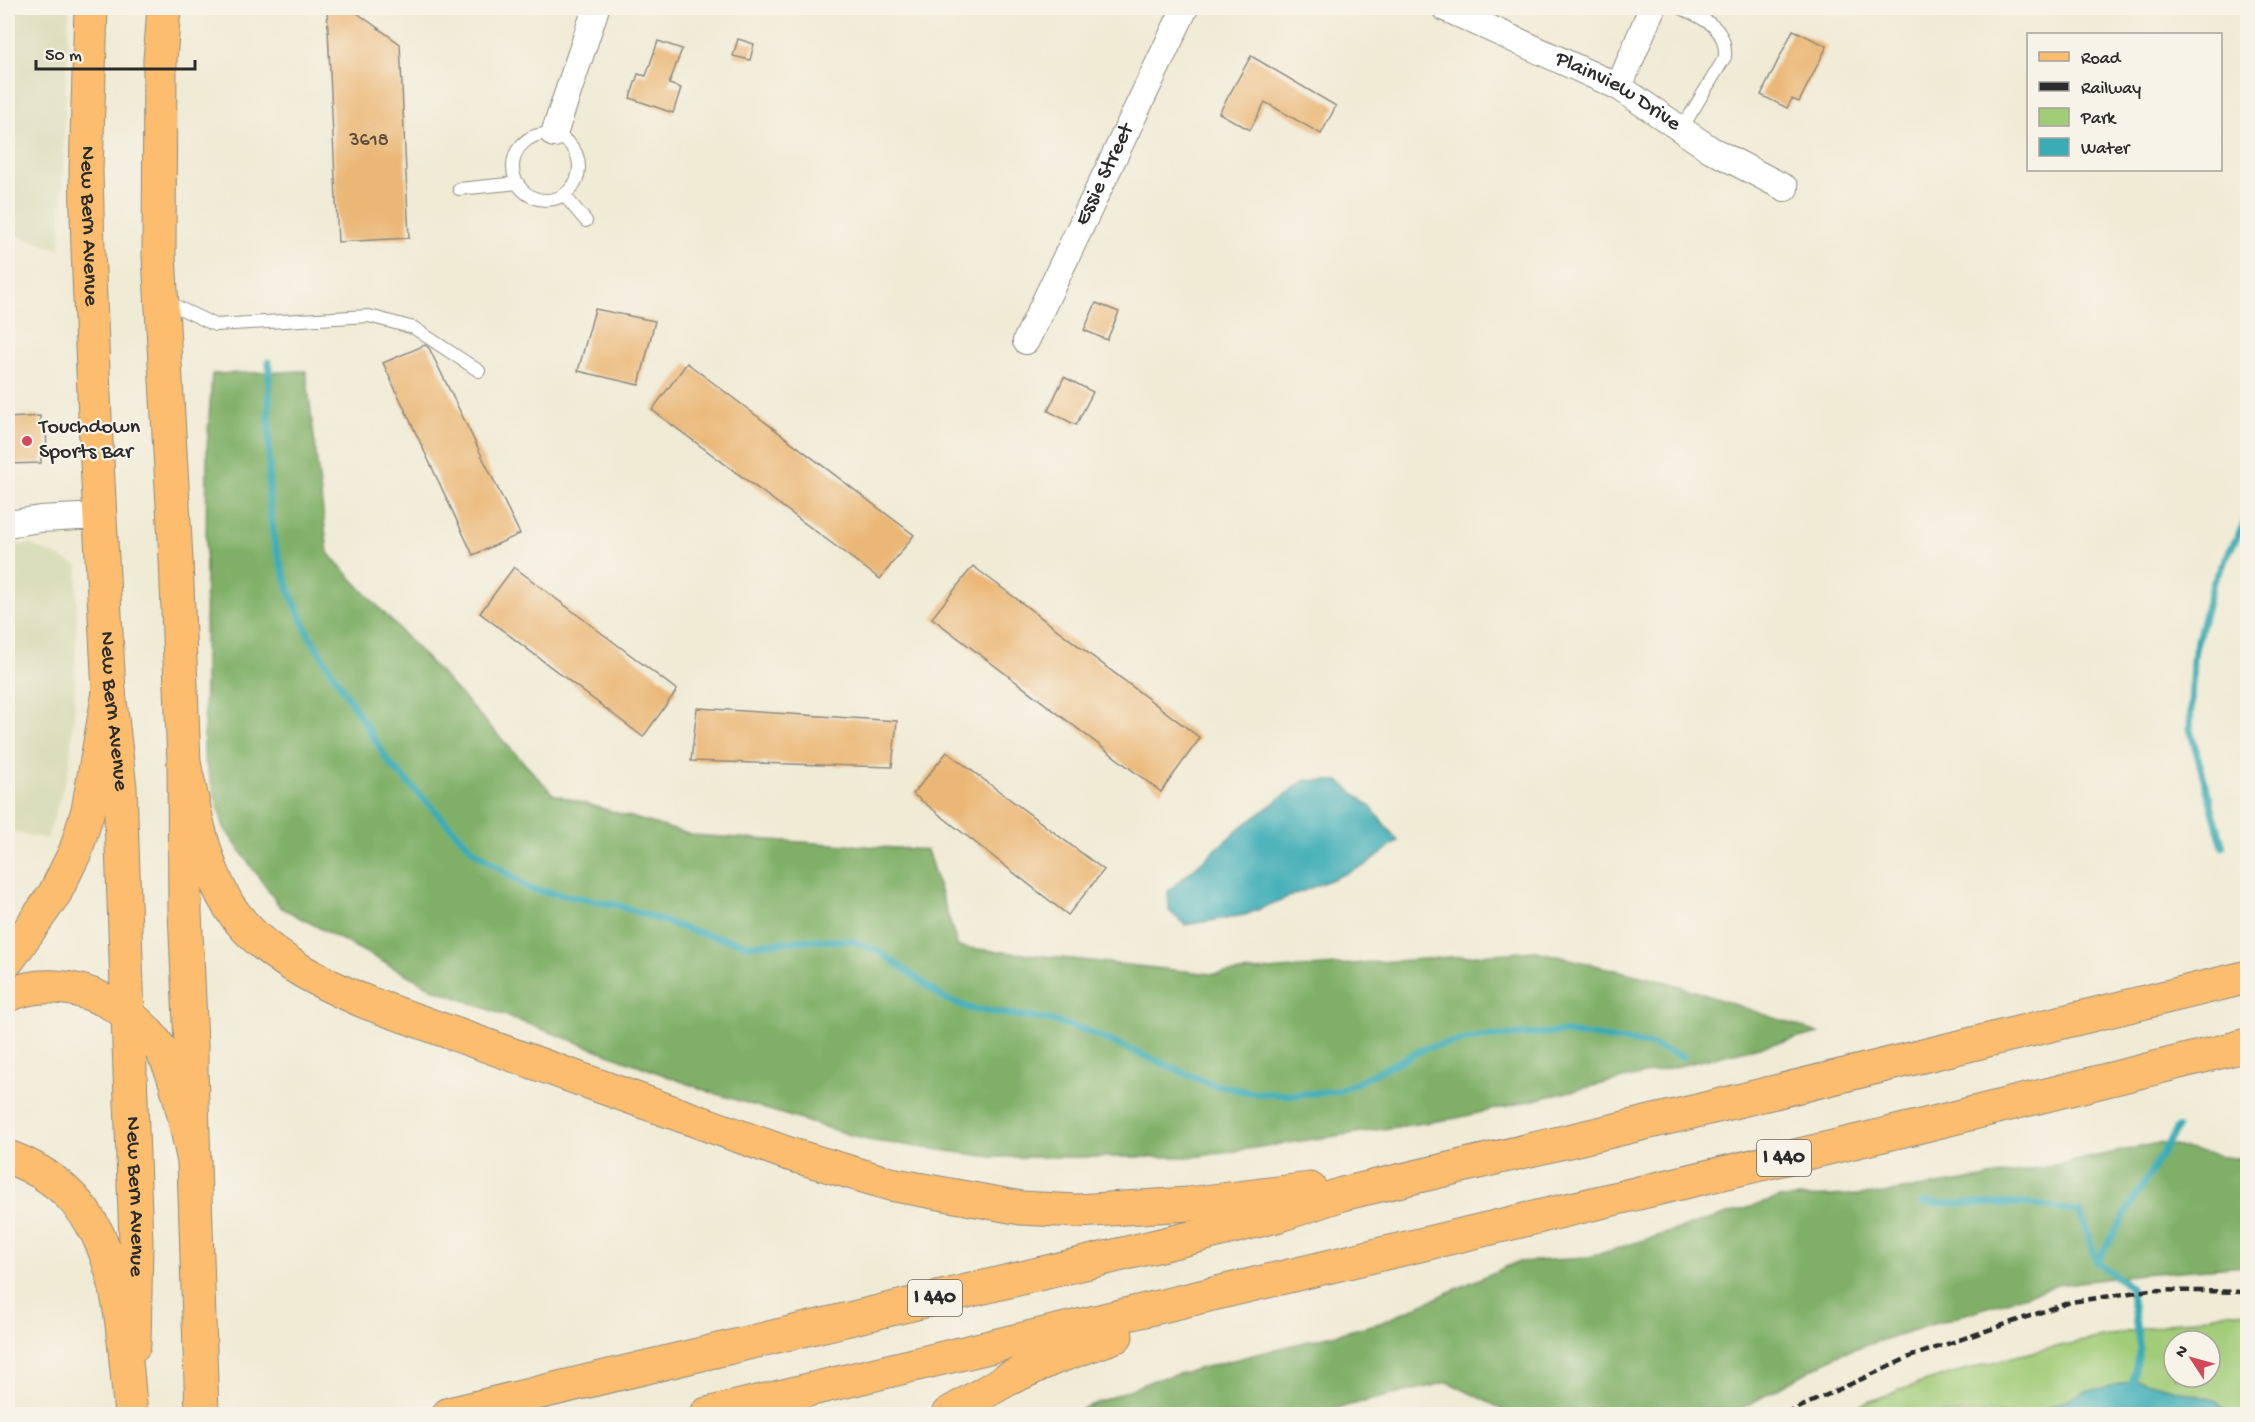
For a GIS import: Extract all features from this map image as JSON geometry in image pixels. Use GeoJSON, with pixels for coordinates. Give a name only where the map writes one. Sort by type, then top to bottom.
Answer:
{"type":"FeatureCollection","features":[{"type":"Feature","properties":{"kind":"main road","name":"New Bern Avenue"},"geometry":{"type":"LineString","coordinates":[[91,8],[86,171],[99,516],[110,692],[120,788],[136,1242],[131,1414]]}},
{"type":"Feature","properties":{"kind":"main road"},"geometry":{"type":"LineString","coordinates":[[164,8],[160,60],[159,255],[176,559],[184,763],[185,912],[202,1407]]}},
{"type":"Feature","properties":{"kind":"main road"},"geometry":{"type":"LineString","coordinates":[[8,960],[55,893],[76,850],[88,810],[110,692]]}},
{"type":"Feature","properties":{"kind":"main road"},"geometry":{"type":"LineString","coordinates":[[184,763],[201,835],[223,896],[238,918],[267,947],[294,967],[327,986],[368,1003],[789,1154],[901,1186],[1021,1208],[1077,1211],[1188,1204],[1419,1177]]}},
{"type":"Feature","properties":{"kind":"main road","name":"I 440"},"geometry":{"type":"LineString","coordinates":[[449,1414],[1190,1238],[1280,1215],[1342,1194],[2247,977]]}},
{"type":"Feature","properties":{"kind":"main road"},"geometry":{"type":"LineString","coordinates":[[8,996],[32,988],[56,986],[99,997],[127,1013],[142,1027],[162,1053],[172,1072],[194,1161]]}},
{"type":"Feature","properties":{"kind":"main road","name":"I 440"},"geometry":{"type":"LineString","coordinates":[[707,1414],[1917,1127],[2247,1045]]}},
{"type":"Feature","properties":{"kind":"main road"},"geometry":{"type":"LineString","coordinates":[[8,1157],[33,1167],[58,1184],[77,1202],[92,1221],[115,1281],[121,1314],[131,1414]]}},
{"type":"Feature","properties":{"kind":"main road"},"geometry":{"type":"LineString","coordinates":[[948,1414],[1008,1379],[1054,1358],[1320,1269]]}},
{"type":"Feature","properties":{"kind":"street"},"geometry":{"type":"LineString","coordinates":[[554,134],[596,8]]}},
{"type":"Feature","properties":{"kind":"street","name":"Essie Street"},"geometry":{"type":"LineString","coordinates":[[1026,341],[1185,8]]}},
{"type":"Feature","properties":{"kind":"street","name":"Plainview Drive"},"geometry":{"type":"LineString","coordinates":[[1445,8],[1619,87],[1710,148],[1785,188]]}},
{"type":"Feature","properties":{"kind":"street"},"geometry":{"type":"LineString","coordinates":[[1619,87],[1652,8]]}},
{"type":"Feature","properties":{"kind":"street"},"geometry":{"type":"LineString","coordinates":[[8,524],[40,519],[99,516]]}},
{"type":"Feature","properties":{"kind":"lane"},"geometry":{"type":"LineString","coordinates":[[1681,8],[1710,22],[1726,45],[1725,57],[1681,130]]}},
{"type":"Feature","properties":{"kind":"lane"},"geometry":{"type":"LineString","coordinates":[[543,133],[554,134],[564,138],[573,146],[580,166],[578,178],[572,188],[564,195],[544,200],[524,192],[514,173],[513,163],[516,152],[532,136],[543,133]]}},
{"type":"Feature","properties":{"kind":"lane"},"geometry":{"type":"LineString","coordinates":[[459,189],[518,183]]}},
{"type":"Feature","properties":{"kind":"lane"},"geometry":{"type":"LineString","coordinates":[[564,195],[586,221]]}},
{"type":"Feature","properties":{"kind":"lane"},"geometry":{"type":"LineString","coordinates":[[163,300],[215,325],[369,316],[414,327],[479,371]]}},
{"type":"Feature","properties":{"kind":"shaded area"},"geometry":{"type":"Polygon","coordinates":[[[8,8],[69,8],[60,250],[8,232],[8,8]]]}},
{"type":"Feature","properties":{"kind":"shaded area"},"geometry":{"type":"Polygon","coordinates":[[[29,544],[78,565],[74,712],[69,768],[47,839],[8,831],[8,546],[29,544]]]}},
{"type":"Feature","properties":{"kind":"green space"},"geometry":{"type":"Polygon","coordinates":[[[306,371],[328,553],[553,794],[692,835],[927,850],[958,947],[1212,974],[1536,951],[1674,984],[1819,1033],[1457,1118],[1193,1157],[992,1157],[867,1140],[707,1091],[434,989],[280,907],[224,828],[204,757],[207,448],[212,374],[306,371]]]}},
{"type":"Feature","properties":{"kind":"green space"},"geometry":{"type":"Polygon","coordinates":[[[2159,1143],[2247,1161],[2247,1266],[2141,1274],[2058,1285],[1841,1353],[1732,1414],[1505,1414],[1498,1407],[1448,1382],[1312,1414],[1069,1414],[1154,1380],[1380,1323],[1517,1262],[1586,1258],[1779,1198],[1877,1194],[2022,1172],[2159,1143]]]}},
{"type":"Feature","properties":{"kind":"green space"},"geometry":{"type":"Polygon","coordinates":[[[2228,1312],[2247,1312],[2247,1414],[1839,1414],[1935,1379],[2031,1352],[2228,1312]]]}},
{"type":"Feature","properties":{"kind":"water"},"geometry":{"type":"Polygon","coordinates":[[[1305,780],[1339,781],[1370,806],[1398,841],[1364,866],[1245,915],[1185,925],[1169,911],[1168,891],[1241,827],[1305,780]]]}},
{"type":"Feature","properties":{"kind":"water"},"geometry":{"type":"Polygon","coordinates":[[[2137,1380],[2162,1386],[2162,1389],[2172,1389],[2215,1400],[2229,1414],[2035,1414],[2084,1392],[2137,1380]]]}},
{"type":"Feature","properties":{"kind":"building"},"geometry":{"type":"Polygon","coordinates":[[[327,8],[350,8],[400,44],[409,238],[338,242],[327,8]]]}},
{"type":"Feature","properties":{"kind":"building"},"geometry":{"type":"Polygon","coordinates":[[[1793,30],[1827,46],[1799,102],[1792,99],[1787,108],[1761,95],[1793,30]]]}},
{"type":"Feature","properties":{"kind":"building"},"geometry":{"type":"Polygon","coordinates":[[[738,39],[754,44],[750,60],[733,56],[738,39]]]}},
{"type":"Feature","properties":{"kind":"building"},"geometry":{"type":"Polygon","coordinates":[[[658,41],[682,49],[669,84],[681,88],[673,113],[630,98],[638,74],[646,76],[658,41]]]}},
{"type":"Feature","properties":{"kind":"building"},"geometry":{"type":"Polygon","coordinates":[[[1251,56],[1336,106],[1321,134],[1265,102],[1250,130],[1219,113],[1251,56]]]}},
{"type":"Feature","properties":{"kind":"building"},"geometry":{"type":"Polygon","coordinates":[[[1096,303],[1119,312],[1107,340],[1084,330],[1096,303]]]}},
{"type":"Feature","properties":{"kind":"building"},"geometry":{"type":"Polygon","coordinates":[[[595,309],[655,321],[639,385],[578,371],[595,309]]]}},
{"type":"Feature","properties":{"kind":"building"},"geometry":{"type":"Polygon","coordinates":[[[425,345],[429,348],[520,534],[473,555],[383,363],[425,345]]]}},
{"type":"Feature","properties":{"kind":"building"},"geometry":{"type":"Polygon","coordinates":[[[687,363],[914,535],[880,579],[652,410],[687,363]]]}},
{"type":"Feature","properties":{"kind":"building"},"geometry":{"type":"Polygon","coordinates":[[[1064,377],[1093,392],[1076,425],[1048,411],[1064,377]]]}},
{"type":"Feature","properties":{"kind":"building","name":"Touchdown Sports Bar"},"geometry":{"type":"Polygon","coordinates":[[[40,416],[40,424],[46,424],[47,457],[41,457],[41,463],[8,464],[8,418],[40,416]]]}},
{"type":"Feature","properties":{"kind":"building"},"geometry":{"type":"Polygon","coordinates":[[[973,566],[1200,738],[1161,792],[932,618],[973,566]]]}},
{"type":"Feature","properties":{"kind":"building"},"geometry":{"type":"Polygon","coordinates":[[[514,567],[677,690],[643,737],[480,613],[514,567]]]}},
{"type":"Feature","properties":{"kind":"building"},"geometry":{"type":"Polygon","coordinates":[[[697,708],[897,721],[892,767],[691,761],[697,708]]]}},
{"type":"Feature","properties":{"kind":"building"},"geometry":{"type":"Polygon","coordinates":[[[947,752],[1104,870],[1068,915],[913,794],[947,752]]]}},
{"type":"Feature","properties":{"kind":"waterway"},"geometry":{"type":"LineString","coordinates":[[269,362],[269,498],[274,541],[289,590],[309,635],[390,764],[474,851],[530,889],[617,905],[692,931],[749,945],[808,940],[852,941],[879,951],[945,999],[972,1009],[1050,1020],[1084,1030],[1210,1084],[1254,1093],[1293,1095],[1339,1091],[1426,1048],[1480,1037],[1562,1032],[1648,1044],[1683,1057]]}},
{"type":"Feature","properties":{"kind":"waterway"},"geometry":{"type":"LineString","coordinates":[[2223,847],[2190,729],[2193,657],[2213,583],[2248,516]]}},
{"type":"Feature","properties":{"kind":"waterway"},"geometry":{"type":"LineString","coordinates":[[2097,1262],[2177,1128]]}},
{"type":"Feature","properties":{"kind":"waterway"},"geometry":{"type":"LineString","coordinates":[[1923,1203],[2031,1204],[2080,1212],[2097,1262],[2130,1287],[2140,1349],[2130,1390]]}},
{"type":"Feature","properties":{"kind":"railway"},"geometry":{"type":"LineString","coordinates":[[1785,1414],[1912,1356],[2071,1302],[2150,1290],[2248,1292]]}},
{"type":"Feature","properties":{"kind":"place","name":"Touchdown Sports Bar"},"geometry":{"type":"Point","coordinates":[27,441]}}]}
